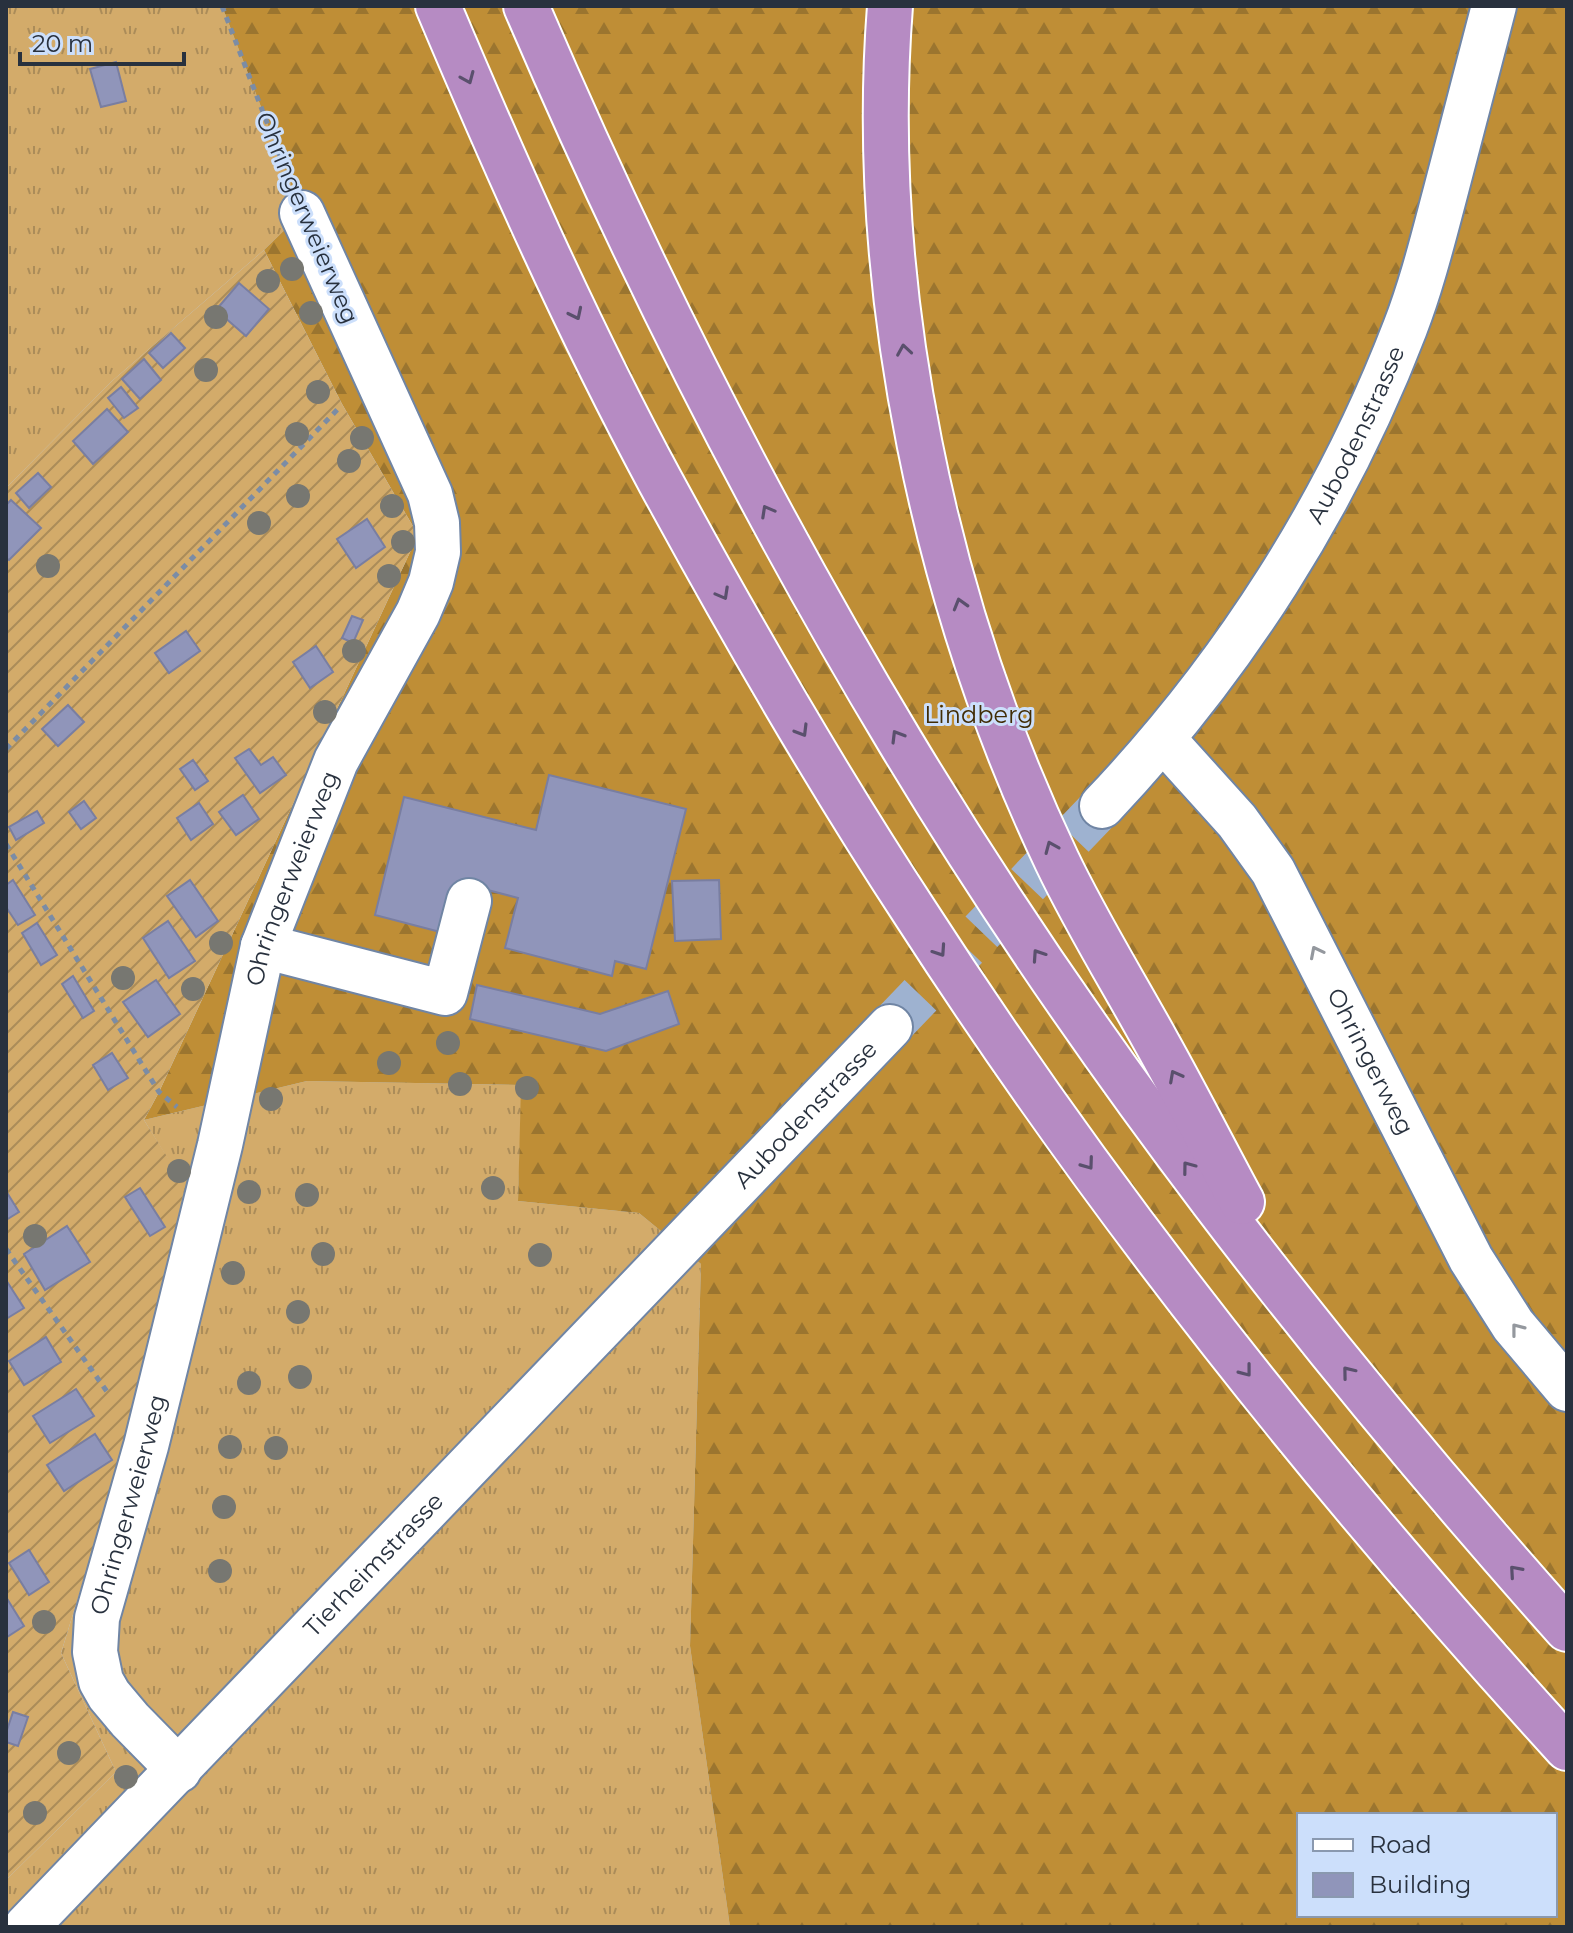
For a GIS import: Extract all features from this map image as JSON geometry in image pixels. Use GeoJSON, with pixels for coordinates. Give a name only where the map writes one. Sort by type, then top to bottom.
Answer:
{"type":"FeatureCollection","features":[{"type":"Feature","properties":{"kind":"highway"},"geometry":{"type":"LineString","coordinates":[[438,6],[554,269],[658,477],[762,664],[916,916],[1087,1163],[1220,1338],[1359,1510],[1567,1748]]}},
{"type":"Feature","properties":{"kind":"highway"},"geometry":{"type":"LineString","coordinates":[[526,6],[627,234],[758,494],[887,719],[982,872],[1150,1116],[1303,1318],[1419,1459],[1567,1629]]}},
{"type":"Feature","properties":{"kind":"highway"},"geometry":{"type":"LineString","coordinates":[[890,6],[886,107],[888,179],[900,326],[921,455],[961,608],[1009,747],[1056,860],[1303,1318]]}},
{"type":"Feature","properties":{"kind":"street","name":"Aubodenstrasse"},"geometry":{"type":"LineString","coordinates":[[1102,806],[1163,739],[1285,571],[1335,484],[1406,326],[1425,269],[1494,6]]}},
{"type":"Feature","properties":{"kind":"street","name":"Ohringerweierweg"},"geometry":{"type":"LineString","coordinates":[[179,1770],[109,1695],[97,1667],[97,1618],[146,1446],[220,1145],[263,946],[336,761],[418,613],[431,582],[438,552],[437,523],[430,494],[302,213]]}},
{"type":"Feature","properties":{"kind":"street","name":"Ohringerweg"},"geometry":{"type":"LineString","coordinates":[[1163,739],[1237,821],[1273,871],[1471,1259],[1513,1325],[1567,1389]]}},
{"type":"Feature","properties":{"kind":"street"},"geometry":{"type":"LineString","coordinates":[[263,946],[445,993],[469,901]]}},
{"type":"Feature","properties":{"kind":"street","name":"Aubodenstrasse"},"geometry":{"type":"LineString","coordinates":[[723,1203],[890,1027]]}},
{"type":"Feature","properties":{"kind":"street","name":"Tierheimstrasse"},"geometry":{"type":"LineString","coordinates":[[26,1927],[723,1203]]}},
{"type":"Feature","properties":{"kind":"path","name":"Ohringerweierweg"},"geometry":{"type":"LineString","coordinates":[[222,6],[302,213]]}},
{"type":"Feature","properties":{"kind":"path"},"geometry":{"type":"LineString","coordinates":[[6,749],[342,404],[376,379]]}},
{"type":"Feature","properties":{"kind":"path"},"geometry":{"type":"LineString","coordinates":[[6,844],[159,1092],[220,1145]]}},
{"type":"Feature","properties":{"kind":"path"},"geometry":{"type":"LineString","coordinates":[[6,1249],[146,1446]]}},
{"type":"Feature","properties":{"kind":"green space"},"geometry":{"type":"Polygon","coordinates":[[[6,6],[222,6],[302,213],[264,250],[112,381],[6,488],[6,6]]]}},
{"type":"Feature","properties":{"kind":"green space","name":"Lindberg"},"geometry":{"type":"Polygon","coordinates":[[[222,6],[1567,6],[1567,1927],[730,1927],[690,1646],[701,1264],[639,1213],[518,1201],[521,1085],[307,1081],[144,1120],[418,535],[342,404],[264,250],[302,213],[222,6]]]}},
{"type":"Feature","properties":{"kind":"green space"},"geometry":{"type":"Polygon","coordinates":[[[264,250],[342,404],[418,535],[144,1120],[185,1185],[131,1426],[61,1653],[116,1772],[6,1880],[6,488],[112,381],[264,250]]]}},
{"type":"Feature","properties":{"kind":"green space"},"geometry":{"type":"Polygon","coordinates":[[[307,1081],[522,1085],[518,1201],[639,1213],[701,1264],[690,1646],[730,1927],[6,1927],[6,1880],[116,1772],[61,1653],[131,1426],[184,1185],[144,1120],[307,1081]]]}},
{"type":"Feature","properties":{"kind":"building"},"geometry":{"type":"Polygon","coordinates":[[[116,62],[126,101],[101,107],[90,69],[116,62]]]}},
{"type":"Feature","properties":{"kind":"building"},"geometry":{"type":"Polygon","coordinates":[[[239,283],[269,309],[246,336],[216,310],[239,283]]]}},
{"type":"Feature","properties":{"kind":"building"},"geometry":{"type":"Polygon","coordinates":[[[171,333],[185,348],[163,368],[149,353],[171,333]]]}},
{"type":"Feature","properties":{"kind":"building"},"geometry":{"type":"Polygon","coordinates":[[[144,359],[161,380],[140,399],[122,379],[144,359]]]}},
{"type":"Feature","properties":{"kind":"building"},"geometry":{"type":"Polygon","coordinates":[[[121,387],[138,408],[124,418],[108,398],[121,387]]]}},
{"type":"Feature","properties":{"kind":"building"},"geometry":{"type":"Polygon","coordinates":[[[107,409],[128,432],[93,464],[73,441],[107,409]]]}},
{"type":"Feature","properties":{"kind":"building"},"geometry":{"type":"Polygon","coordinates":[[[38,473],[51,487],[29,508],[16,493],[38,473]]]}},
{"type":"Feature","properties":{"kind":"building"},"geometry":{"type":"Polygon","coordinates":[[[11,500],[41,528],[9,560],[6,558],[6,505],[11,500]]]}},
{"type":"Feature","properties":{"kind":"building"},"geometry":{"type":"Polygon","coordinates":[[[367,519],[385,547],[356,568],[337,539],[367,519]]]}},
{"type":"Feature","properties":{"kind":"building"},"geometry":{"type":"Polygon","coordinates":[[[352,616],[363,620],[353,643],[342,638],[352,616]]]}},
{"type":"Feature","properties":{"kind":"building"},"geometry":{"type":"Polygon","coordinates":[[[186,631],[200,651],[169,673],[155,653],[186,631]]]}},
{"type":"Feature","properties":{"kind":"building"},"geometry":{"type":"Polygon","coordinates":[[[316,646],[333,672],[310,688],[293,662],[316,646]]]}},
{"type":"Feature","properties":{"kind":"building"},"geometry":{"type":"Polygon","coordinates":[[[68,705],[84,722],[58,746],[42,729],[68,705]]]}},
{"type":"Feature","properties":{"kind":"building"},"geometry":{"type":"Polygon","coordinates":[[[249,749],[261,765],[273,757],[286,775],[260,793],[235,758],[249,749]]]}},
{"type":"Feature","properties":{"kind":"building"},"geometry":{"type":"Polygon","coordinates":[[[193,760],[208,781],[195,790],[180,769],[193,760]]]}},
{"type":"Feature","properties":{"kind":"building"},"geometry":{"type":"Polygon","coordinates":[[[549,775],[686,809],[646,969],[615,961],[612,976],[505,948],[518,898],[457,882],[444,933],[375,915],[404,797],[536,830],[549,775]]]}},
{"type":"Feature","properties":{"kind":"building"},"geometry":{"type":"Polygon","coordinates":[[[243,795],[259,819],[236,835],[219,812],[243,795]]]}},
{"type":"Feature","properties":{"kind":"building"},"geometry":{"type":"Polygon","coordinates":[[[84,801],[96,818],[81,829],[69,812],[84,801]]]}},
{"type":"Feature","properties":{"kind":"building"},"geometry":{"type":"Polygon","coordinates":[[[199,803],[213,824],[191,840],[177,818],[199,803]]]}},
{"type":"Feature","properties":{"kind":"building"},"geometry":{"type":"Polygon","coordinates":[[[37,811],[44,823],[16,840],[9,827],[37,811]]]}},
{"type":"Feature","properties":{"kind":"building"},"geometry":{"type":"Polygon","coordinates":[[[13,880],[35,915],[18,925],[6,907],[6,885],[13,880]]]}},
{"type":"Feature","properties":{"kind":"building"},"geometry":{"type":"Polygon","coordinates":[[[190,880],[218,921],[196,937],[167,896],[190,880]]]}},
{"type":"Feature","properties":{"kind":"building"},"geometry":{"type":"Polygon","coordinates":[[[719,880],[721,939],[675,941],[672,881],[719,880]]]}},
{"type":"Feature","properties":{"kind":"building"},"geometry":{"type":"Polygon","coordinates":[[[168,921],[195,961],[169,978],[143,938],[168,921]]]}},
{"type":"Feature","properties":{"kind":"building"},"geometry":{"type":"Polygon","coordinates":[[[37,923],[57,955],[41,965],[22,933],[37,923]]]}},
{"type":"Feature","properties":{"kind":"building"},"geometry":{"type":"Polygon","coordinates":[[[73,976],[94,1011],[83,1018],[62,984],[73,976]]]}},
{"type":"Feature","properties":{"kind":"building"},"geometry":{"type":"Polygon","coordinates":[[[156,980],[180,1014],[148,1037],[123,1002],[156,980]]]}},
{"type":"Feature","properties":{"kind":"building"},"geometry":{"type":"Polygon","coordinates":[[[477,985],[600,1014],[668,991],[679,1024],[606,1051],[470,1019],[477,985]]]}},
{"type":"Feature","properties":{"kind":"building"},"geometry":{"type":"Polygon","coordinates":[[[112,1053],[128,1078],[108,1090],[93,1065],[112,1053]]]}},
{"type":"Feature","properties":{"kind":"building"},"geometry":{"type":"Polygon","coordinates":[[[140,1188],[165,1227],[150,1236],[125,1197],[140,1188]]]}},
{"type":"Feature","properties":{"kind":"building"},"geometry":{"type":"Polygon","coordinates":[[[6,1191],[19,1212],[6,1220],[6,1191]]]}},
{"type":"Feature","properties":{"kind":"building"},"geometry":{"type":"Polygon","coordinates":[[[67,1226],[90,1262],[45,1290],[24,1254],[67,1226]]]}},
{"type":"Feature","properties":{"kind":"building"},"geometry":{"type":"Polygon","coordinates":[[[6,1280],[24,1308],[6,1319],[6,1280]]]}},
{"type":"Feature","properties":{"kind":"building"},"geometry":{"type":"Polygon","coordinates":[[[46,1337],[61,1362],[24,1385],[9,1361],[46,1337]]]}},
{"type":"Feature","properties":{"kind":"building"},"geometry":{"type":"Polygon","coordinates":[[[76,1389],[94,1416],[50,1443],[33,1416],[76,1389]]]}},
{"type":"Feature","properties":{"kind":"building"},"geometry":{"type":"Polygon","coordinates":[[[95,1434],[112,1460],[64,1491],[47,1465],[95,1434]]]}},
{"type":"Feature","properties":{"kind":"building"},"geometry":{"type":"Polygon","coordinates":[[[29,1550],[49,1582],[29,1595],[9,1563],[29,1550]]]}},
{"type":"Feature","properties":{"kind":"building"},"geometry":{"type":"Polygon","coordinates":[[[6,1597],[24,1626],[7,1637],[6,1635],[6,1597]]]}},
{"type":"Feature","properties":{"kind":"building"},"geometry":{"type":"Polygon","coordinates":[[[13,1712],[28,1717],[18,1746],[6,1742],[13,1712]]]}},
{"type":"Feature","properties":{"kind":"tunnel"},"geometry":{"type":"LineString","coordinates":[[890,1027],[1102,806]]}}]}
